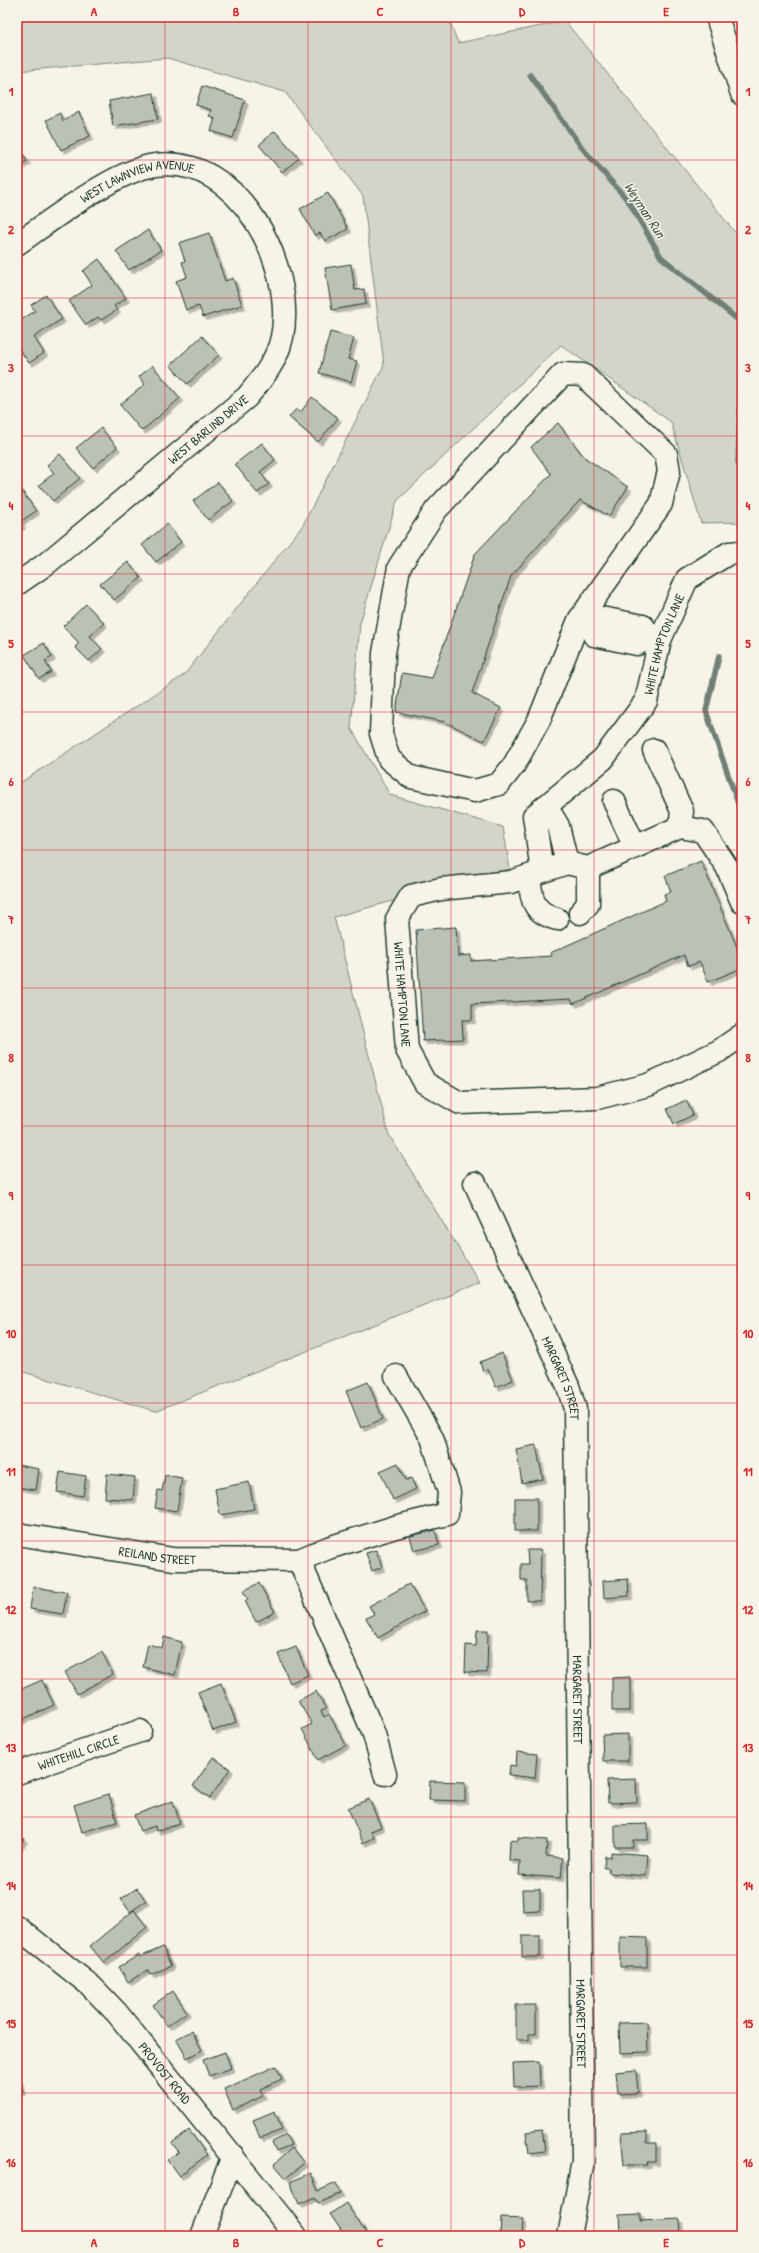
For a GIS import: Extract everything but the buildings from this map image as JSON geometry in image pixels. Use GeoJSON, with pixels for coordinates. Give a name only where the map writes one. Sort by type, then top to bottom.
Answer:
{"type":"FeatureCollection","features":[{"type":"Feature","properties":{"kind":"street"},"geometry":{"type":"LineString","coordinates":[[717,17],[742,94]]}},
{"type":"Feature","properties":{"kind":"street","name":"WEST LAWNVIEW AVENUE"},"geometry":{"type":"LineString","coordinates":[[17,244],[92,193],[125,175],[156,165],[183,166],[209,174],[230,191],[253,217]]}},
{"type":"Feature","properties":{"kind":"street","name":"WEST BARLIND DRIVE"},"geometry":{"type":"LineString","coordinates":[[17,584],[46,564],[247,397],[268,373],[281,338],[285,304],[280,274],[269,245],[253,217]]}},
{"type":"Feature","properties":{"kind":"street"},"geometry":{"type":"LineString","coordinates":[[563,374],[583,375],[666,454],[669,471],[661,504],[584,621],[539,720],[514,765],[499,784],[475,791],[411,777],[389,760],[381,734],[384,653],[399,567],[436,510],[563,374]]}},
{"type":"Feature","properties":{"kind":"street","name":"WHITE HAMPTON LANE"},"geometry":{"type":"LineString","coordinates":[[535,874],[534,816],[603,760],[646,701],[655,639],[687,578],[729,553],[742,552]]}},
{"type":"Feature","properties":{"kind":"street"},"geometry":{"type":"LineString","coordinates":[[584,621],[601,618],[643,626],[655,639]]}},
{"type":"Feature","properties":{"kind":"street"},"geometry":{"type":"LineString","coordinates":[[654,750],[682,811],[680,827]]}},
{"type":"Feature","properties":{"kind":"street"},"geometry":{"type":"LineString","coordinates":[[614,801],[635,847]]}},
{"type":"Feature","properties":{"kind":"street"},"geometry":{"type":"LineString","coordinates":[[546,806],[558,826],[567,864]]}},
{"type":"Feature","properties":{"kind":"street"},"geometry":{"type":"LineString","coordinates":[[580,913],[588,904],[588,868],[680,827],[703,831],[727,867],[742,902]]}},
{"type":"Feature","properties":{"kind":"street","name":"WHITE HAMPTON LANE"},"geometry":{"type":"LineString","coordinates":[[588,868],[567,864],[511,882],[441,889],[411,896],[397,919],[407,1050],[425,1083],[460,1103],[597,1098],[648,1084],[719,1051],[742,1035]]}},
{"type":"Feature","properties":{"kind":"street"},"geometry":{"type":"LineString","coordinates":[[535,874],[532,896],[537,910],[545,915],[557,919]]}},
{"type":"Feature","properties":{"kind":"street","name":"MARGARET STREET"},"geometry":{"type":"LineString","coordinates":[[475,1183],[568,1386],[575,1409],[583,2161],[569,2236]]}},
{"type":"Feature","properties":{"kind":"street","name":"REILAND STREET"},"geometry":{"type":"LineString","coordinates":[[17,1534],[173,1559],[299,1560],[328,1548],[388,1529],[447,1514],[449,1492],[432,1438],[396,1376]]}},
{"type":"Feature","properties":{"kind":"street"},"geometry":{"type":"LineString","coordinates":[[299,1560],[374,1734],[385,1774]]}},
{"type":"Feature","properties":{"kind":"street","name":"WHITEHILL CIRCLE"},"geometry":{"type":"LineString","coordinates":[[17,1773],[140,1731]]}},
{"type":"Feature","properties":{"kind":"street","name":"PROVOST ROAD"},"geometry":{"type":"LineString","coordinates":[[17,1927],[91,1986],[118,2013],[296,2236]]}},
{"type":"Feature","properties":{"kind":"street"},"geometry":{"type":"LineString","coordinates":[[202,2236],[233,2156]]}},
{"type":"Feature","properties":{"kind":"shaded area"},"geometry":{"type":"Polygon","coordinates":[[[17,17],[448,17],[458,43],[565,21],[742,241],[742,522],[701,523],[671,422],[561,345],[397,501],[360,623],[351,728],[390,795],[503,827],[510,869],[334,917],[389,1135],[480,1283],[155,1411],[17,1370],[17,785],[184,675],[303,525],[384,365],[363,196],[285,92],[167,58],[17,71],[17,17]]]}},
{"type":"Feature","properties":{"kind":"waterway","name":"Weyman Run"},"geometry":{"type":"LineString","coordinates":[[530,75],[583,149],[629,202],[661,257],[742,323]]}},
{"type":"Feature","properties":{"kind":"waterway","name":"Weyman Run"},"geometry":{"type":"LineString","coordinates":[[738,463],[742,362]]}},
{"type":"Feature","properties":{"kind":"waterway","name":"Weyman Run"},"geometry":{"type":"LineString","coordinates":[[719,656],[706,711],[742,815]]}}]}
